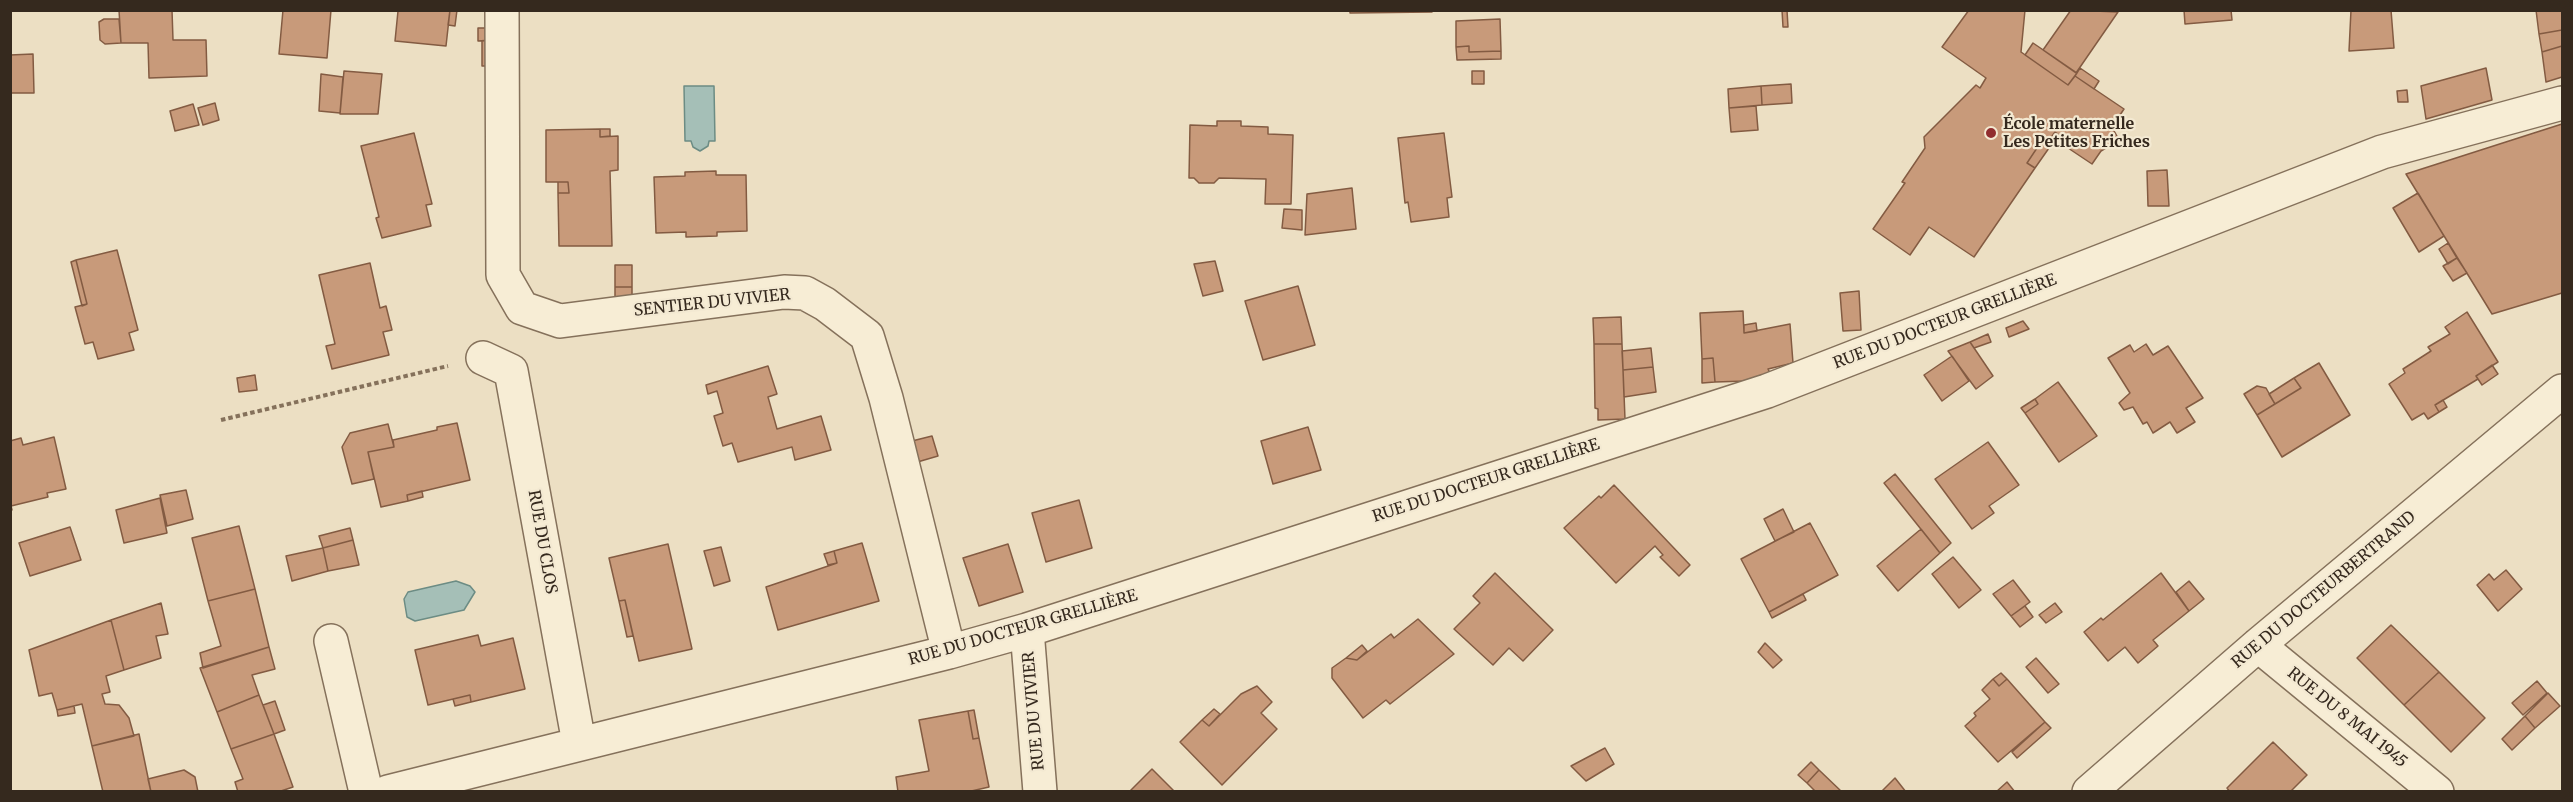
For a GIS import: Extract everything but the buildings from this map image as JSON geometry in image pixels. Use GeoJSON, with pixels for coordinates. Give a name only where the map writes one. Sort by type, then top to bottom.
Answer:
{"type":"FeatureCollection","features":[{"type":"Feature","properties":{"kind":"street","name":"SENTIER DU VIVIER"},"geometry":{"type":"LineString","coordinates":[[502,10],[503,275],[522,308],[560,321],[784,292],[804,293],[825,304],[867,336],[886,398],[949,652]]}},
{"type":"Feature","properties":{"kind":"street","name":"RUE DU DOCTEUR GRELLIÈRE"},"geometry":{"type":"LineString","coordinates":[[388,792],[949,652],[1027,630],[1767,391],[2382,152],[2562,103]]}},
{"type":"Feature","properties":{"kind":"street","name":"RUE DU CLOS"},"geometry":{"type":"LineString","coordinates":[[483,358],[511,371],[579,743]]}},
{"type":"Feature","properties":{"kind":"street","name":"RUE DU DOCTEURBERTRAND"},"geometry":{"type":"LineString","coordinates":[[2088,792],[2258,645],[2562,390]]}},
{"type":"Feature","properties":{"kind":"street","name":"RUE DU VIVIER"},"geometry":{"type":"LineString","coordinates":[[1027,630],[1041,792]]}},
{"type":"Feature","properties":{"kind":"street"},"geometry":{"type":"LineString","coordinates":[[331,641],[366,792]]}},
{"type":"Feature","properties":{"kind":"street","name":"RUE DU 8 MAI 1945"},"geometry":{"type":"LineString","coordinates":[[2258,645],[2437,792]]}},
{"type":"Feature","properties":{"kind":"path"},"geometry":{"type":"LineString","coordinates":[[221,420],[483,358]]}},
{"type":"Feature","properties":{"kind":"water"},"geometry":{"type":"Polygon","coordinates":[[[684,86],[714,86],[715,141],[709,141],[708,146],[700,151],[693,147],[691,141],[685,141],[684,86]]]}},
{"type":"Feature","properties":{"kind":"water"},"geometry":{"type":"Polygon","coordinates":[[[456,581],[470,586],[475,592],[464,610],[415,621],[407,617],[404,599],[408,592],[456,581]]]}},
{"type":"Feature","properties":{"kind":"place","name":"École maternelle Les Petites Friches"},"geometry":{"type":"Point","coordinates":[1991,133]}}]}
